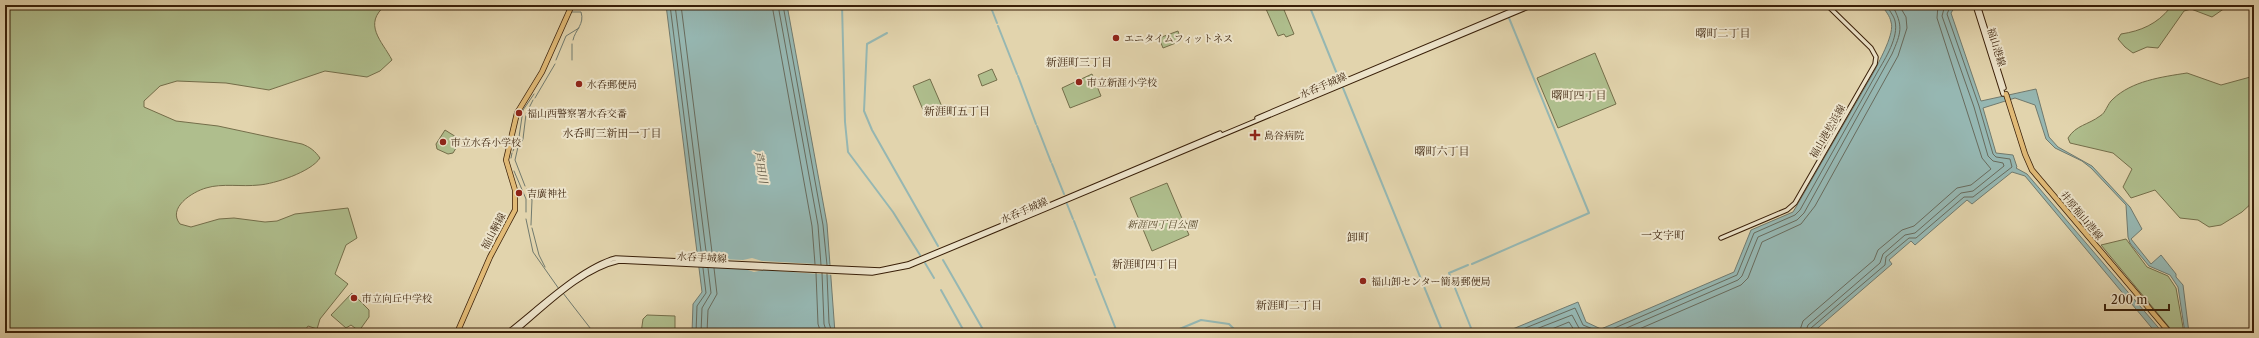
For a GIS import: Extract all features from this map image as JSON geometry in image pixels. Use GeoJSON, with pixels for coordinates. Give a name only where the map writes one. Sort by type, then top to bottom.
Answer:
{"type":"FeatureCollection","features":[{"type":"Feature","properties":{"kind":"main road","name":"福山鞆線"},"geometry":{"type":"LineString","coordinates":[[457,333],[490,257],[515,210],[515,190],[506,160],[517,113],[542,72],[572,5]]}},
{"type":"Feature","properties":{"kind":"main road","name":"水呑手城線"},"geometry":{"type":"LineString","coordinates":[[841,270],[880,270],[908,264],[1525,5]]}},
{"type":"Feature","properties":{"kind":"main road","name":"水呑手城線"},"geometry":{"type":"LineString","coordinates":[[513,333],[595,265],[616,258],[880,273],[909,266],[1533,5]]}},
{"type":"Feature","properties":{"kind":"main road","name":"福山港松浜線"},"geometry":{"type":"LineString","coordinates":[[1721,238],[1787,210],[1795,202],[1875,64],[1875,55],[1871,48],[1827,5]]}},
{"type":"Feature","properties":{"kind":"main road","name":"福山港線"},"geometry":{"type":"LineString","coordinates":[[1977,5],[2005,94]]}},
{"type":"Feature","properties":{"kind":"main road","name":"井原福山港線"},"geometry":{"type":"LineString","coordinates":[[2005,94],[2025,162],[2030,171],[2167,333]]}},
{"type":"Feature","properties":{"kind":"main road","name":"井原福山港線"},"geometry":{"type":"LineString","coordinates":[[2007,102],[2026,158],[2032,170],[2170,333]]}},
{"type":"Feature","properties":{"kind":"main road","name":"水呑手城線"},"geometry":{"type":"LineString","coordinates":[[507,333],[562,292]]}},
{"type":"Feature","properties":{"kind":"green space"},"geometry":{"type":"Polygon","coordinates":[[[5,5],[386,5],[375,19],[375,26],[379,39],[392,60],[380,71],[367,77],[325,71],[269,90],[226,83],[177,81],[160,86],[144,101],[144,107],[176,121],[218,126],[302,144],[314,151],[320,158],[309,168],[274,182],[266,184],[219,186],[200,190],[188,197],[179,207],[177,212],[177,218],[180,224],[191,227],[219,219],[234,218],[265,222],[277,221],[295,214],[348,208],[357,238],[346,245],[335,274],[348,284],[320,319],[317,329],[308,326],[303,333],[5,333],[5,5]]]}},
{"type":"Feature","properties":{"kind":"green space"},"geometry":{"type":"Polygon","coordinates":[[[1270,5],[1282,5],[1294,34],[1286,37],[1284,34],[1278,36],[1266,9],[1270,5]]]}},
{"type":"Feature","properties":{"kind":"green space"},"geometry":{"type":"Polygon","coordinates":[[[2169,5],[2224,5],[2225,8],[2212,17],[2191,9],[2184,11],[2158,48],[2147,47],[2133,53],[2118,39],[2121,34],[2142,29],[2160,18],[2170,8],[2169,5]]]}},
{"type":"Feature","properties":{"kind":"green space"},"geometry":{"type":"Polygon","coordinates":[[[1178,31],[1181,41],[1163,48],[1159,38],[1178,31]]]}},
{"type":"Feature","properties":{"kind":"green space"},"geometry":{"type":"Polygon","coordinates":[[[1595,53],[1616,104],[1558,128],[1537,78],[1595,53]]]}},
{"type":"Feature","properties":{"kind":"green space"},"geometry":{"type":"Polygon","coordinates":[[[992,69],[997,80],[982,86],[978,75],[992,69]]]}},
{"type":"Feature","properties":{"kind":"green space"},"geometry":{"type":"Polygon","coordinates":[[[2187,73],[2221,85],[2254,76],[2254,201],[2242,212],[2221,225],[2209,227],[2198,220],[2180,218],[2155,190],[2131,198],[2123,187],[2132,169],[2113,153],[2070,143],[2068,138],[2075,130],[2102,115],[2113,99],[2129,88],[2147,81],[2187,73]]]}},
{"type":"Feature","properties":{"kind":"green space"},"geometry":{"type":"Polygon","coordinates":[[[1092,74],[1101,96],[1070,108],[1062,88],[1092,74]]]}},
{"type":"Feature","properties":{"kind":"green space"},"geometry":{"type":"Polygon","coordinates":[[[930,79],[943,109],[926,117],[913,86],[930,79]]]}},
{"type":"Feature","properties":{"kind":"green space"},"geometry":{"type":"Polygon","coordinates":[[[445,130],[461,140],[453,153],[448,154],[437,149],[436,144],[445,130]]]}},
{"type":"Feature","properties":{"kind":"green space","name":"新涯四丁目公園"},"geometry":{"type":"Polygon","coordinates":[[[1167,183],[1189,235],[1152,251],[1130,198],[1167,183]]]}},
{"type":"Feature","properties":{"kind":"green space"},"geometry":{"type":"Polygon","coordinates":[[[2126,239],[2147,267],[2168,276],[2176,288],[2184,333],[2174,333],[2101,245],[2126,239]]]}},
{"type":"Feature","properties":{"kind":"green space"},"geometry":{"type":"Polygon","coordinates":[[[352,293],[369,310],[369,317],[359,331],[351,325],[346,328],[331,315],[352,293]]]}},
{"type":"Feature","properties":{"kind":"green space"},"geometry":{"type":"Polygon","coordinates":[[[647,315],[675,316],[675,333],[641,333],[643,319],[647,315]]]}},
{"type":"Feature","properties":{"kind":"water","name":"芦田川"},"geometry":{"type":"Polygon","coordinates":[[[666,5],[787,5],[827,224],[835,333],[692,333],[693,304],[702,292],[666,5]]]}},
{"type":"Feature","properties":{"kind":"water"},"geometry":{"type":"Polygon","coordinates":[[[1881,5],[1956,5],[1951,13],[1981,101],[2036,89],[2049,137],[2058,147],[2092,166],[2130,207],[2142,229],[2131,239],[2151,264],[2161,255],[2183,285],[2189,333],[2185,333],[2178,287],[2170,275],[2149,266],[2130,243],[2128,237],[2126,205],[2091,168],[2082,161],[2055,148],[2046,139],[2035,105],[2015,98],[1983,108],[1996,153],[2013,155],[2016,168],[2027,174],[2163,333],[2156,333],[2025,176],[2012,172],[1972,204],[1967,200],[1915,245],[1911,241],[1889,260],[1892,264],[1812,333],[1503,333],[1578,302],[1586,322],[1601,329],[1734,272],[1751,230],[1793,212],[1875,70],[1889,39],[1892,27],[1890,18],[1881,5]]]}},
{"type":"Feature","properties":{"kind":"pier"},"geometry":{"type":"Polygon","coordinates":[[[696,258],[743,260],[752,258],[762,261],[833,265],[834,275],[763,270],[754,272],[745,269],[697,267],[696,258]]]}},
{"type":"Feature","properties":{"kind":"waterway"},"geometry":{"type":"LineString","coordinates":[[565,5],[565,9],[567,11]]}},
{"type":"Feature","properties":{"kind":"waterway"},"geometry":{"type":"LineString","coordinates":[[842,5],[845,122],[848,152],[893,212],[920,255]]}},
{"type":"Feature","properties":{"kind":"waterway"},"geometry":{"type":"LineString","coordinates":[[990,5],[997,23]]}},
{"type":"Feature","properties":{"kind":"waterway"},"geometry":{"type":"LineString","coordinates":[[1309,5],[1339,79]]}},
{"type":"Feature","properties":{"kind":"waterway"},"geometry":{"type":"LineString","coordinates":[[1503,5],[1506,10]]}},
{"type":"Feature","properties":{"kind":"waterway"},"geometry":{"type":"LineString","coordinates":[[570,12],[581,12],[582,16],[581,23],[573,40]]}},
{"type":"Feature","properties":{"kind":"waterway"},"geometry":{"type":"LineString","coordinates":[[1472,264],[1589,213],[1509,18]]}},
{"type":"Feature","properties":{"kind":"waterway"},"geometry":{"type":"LineString","coordinates":[[998,26],[1017,74]]}},
{"type":"Feature","properties":{"kind":"waterway"},"geometry":{"type":"LineString","coordinates":[[556,60],[566,36],[579,28]]}},
{"type":"Feature","properties":{"kind":"waterway"},"geometry":{"type":"LineString","coordinates":[[887,33],[867,44],[864,111],[872,130],[938,246]]}},
{"type":"Feature","properties":{"kind":"waterway"},"geometry":{"type":"LineString","coordinates":[[572,44],[572,60]]}},
{"type":"Feature","properties":{"kind":"waterway"},"geometry":{"type":"LineString","coordinates":[[535,98],[555,64]]}},
{"type":"Feature","properties":{"kind":"waterway"},"geometry":{"type":"LineString","coordinates":[[1018,76],[1036,124]]}},
{"type":"Feature","properties":{"kind":"waterway"},"geometry":{"type":"LineString","coordinates":[[1343,88],[1443,333]]}},
{"type":"Feature","properties":{"kind":"waterway"},"geometry":{"type":"LineString","coordinates":[[513,151],[519,137],[523,110],[534,94]]}},
{"type":"Feature","properties":{"kind":"waterway"},"geometry":{"type":"LineString","coordinates":[[520,145],[523,139],[526,114],[533,100]]}},
{"type":"Feature","properties":{"kind":"waterway"},"geometry":{"type":"LineString","coordinates":[[1037,126],[1051,162]]}},
{"type":"Feature","properties":{"kind":"waterway"},"geometry":{"type":"LineString","coordinates":[[518,147],[515,160],[525,186]]}},
{"type":"Feature","properties":{"kind":"waterway"},"geometry":{"type":"LineString","coordinates":[[511,158],[512,153]]}},
{"type":"Feature","properties":{"kind":"waterway"},"geometry":{"type":"LineString","coordinates":[[1052,164],[1064,194]]}},
{"type":"Feature","properties":{"kind":"waterway"},"geometry":{"type":"LineString","coordinates":[[514,171],[526,199],[526,212]]}},
{"type":"Feature","properties":{"kind":"waterway"},"geometry":{"type":"LineString","coordinates":[[527,189],[532,200],[531,225]]}},
{"type":"Feature","properties":{"kind":"waterway"},"geometry":{"type":"LineString","coordinates":[[1067,204],[1073,219]]}},
{"type":"Feature","properties":{"kind":"waterway"},"geometry":{"type":"LineString","coordinates":[[526,219],[533,252],[559,289]]}},
{"type":"Feature","properties":{"kind":"waterway"},"geometry":{"type":"LineString","coordinates":[[1074,221],[1095,275]]}},
{"type":"Feature","properties":{"kind":"waterway"},"geometry":{"type":"LineString","coordinates":[[532,228],[539,255],[545,267]]}},
{"type":"Feature","properties":{"kind":"waterway"},"geometry":{"type":"LineString","coordinates":[[943,260],[985,333]]}},
{"type":"Feature","properties":{"kind":"waterway"},"geometry":{"type":"LineString","coordinates":[[925,263],[934,278]]}},
{"type":"Feature","properties":{"kind":"waterway"},"geometry":{"type":"LineString","coordinates":[[1468,265],[1449,273],[1473,333]]}},
{"type":"Feature","properties":{"kind":"waterway"},"geometry":{"type":"LineString","coordinates":[[1096,279],[1117,332]]}},
{"type":"Feature","properties":{"kind":"waterway"},"geometry":{"type":"LineString","coordinates":[[941,290],[965,333]]}},
{"type":"Feature","properties":{"kind":"waterway"},"geometry":{"type":"LineString","coordinates":[[563,293],[594,333]]}},
{"type":"Feature","properties":{"kind":"waterway"},"geometry":{"type":"LineString","coordinates":[[1170,333],[1201,320],[1229,324],[1238,333]]}},
{"type":"Feature","properties":{"kind":"place","name":"エニタイムフィットネス"},"geometry":{"type":"Point","coordinates":[1116,38]}},
{"type":"Feature","properties":{"kind":"place","name":"市立新涯小学校"},"geometry":{"type":"Point","coordinates":[1079,82]}},
{"type":"Feature","properties":{"kind":"place","name":"水呑郵便局"},"geometry":{"type":"Point","coordinates":[579,84]}},
{"type":"Feature","properties":{"kind":"place","name":"福山西警察署水呑交番"},"geometry":{"type":"Point","coordinates":[519,113]}},
{"type":"Feature","properties":{"kind":"place","name":"島谷病院"},"geometry":{"type":"Point","coordinates":[1255,135]}},
{"type":"Feature","properties":{"kind":"place","name":"市立水呑小学校"},"geometry":{"type":"Point","coordinates":[443,142]}},
{"type":"Feature","properties":{"kind":"place","name":"吉廣神社"},"geometry":{"type":"Point","coordinates":[519,193]}},
{"type":"Feature","properties":{"kind":"place","name":"福山卸センター簡易郵便局"},"geometry":{"type":"Point","coordinates":[1363,281]}},
{"type":"Feature","properties":{"kind":"place","name":"市立向丘中学校"},"geometry":{"type":"Point","coordinates":[354,298]}},
{"type":"Feature","properties":{"kind":"district","name":"曙町二丁目"},"geometry":{"type":"Point","coordinates":[1723,33]}},
{"type":"Feature","properties":{"kind":"district","name":"新涯町三丁目"},"geometry":{"type":"Point","coordinates":[1079,62]}},
{"type":"Feature","properties":{"kind":"district","name":"曙町四丁目"},"geometry":{"type":"Point","coordinates":[1579,95]}},
{"type":"Feature","properties":{"kind":"district","name":"新涯町五丁目"},"geometry":{"type":"Point","coordinates":[957,111]}},
{"type":"Feature","properties":{"kind":"district","name":"水呑町三新田一丁目"},"geometry":{"type":"Point","coordinates":[612,133]}},
{"type":"Feature","properties":{"kind":"district","name":"曙町六丁目"},"geometry":{"type":"Point","coordinates":[1442,151]}},
{"type":"Feature","properties":{"kind":"district","name":"一文字町"},"geometry":{"type":"Point","coordinates":[1663,235]}},
{"type":"Feature","properties":{"kind":"district","name":"卸町"},"geometry":{"type":"Point","coordinates":[1358,237]}},
{"type":"Feature","properties":{"kind":"district","name":"新涯町四丁目"},"geometry":{"type":"Point","coordinates":[1145,264]}},
{"type":"Feature","properties":{"kind":"district","name":"新涯町二丁目"},"geometry":{"type":"Point","coordinates":[1289,305]}}]}
